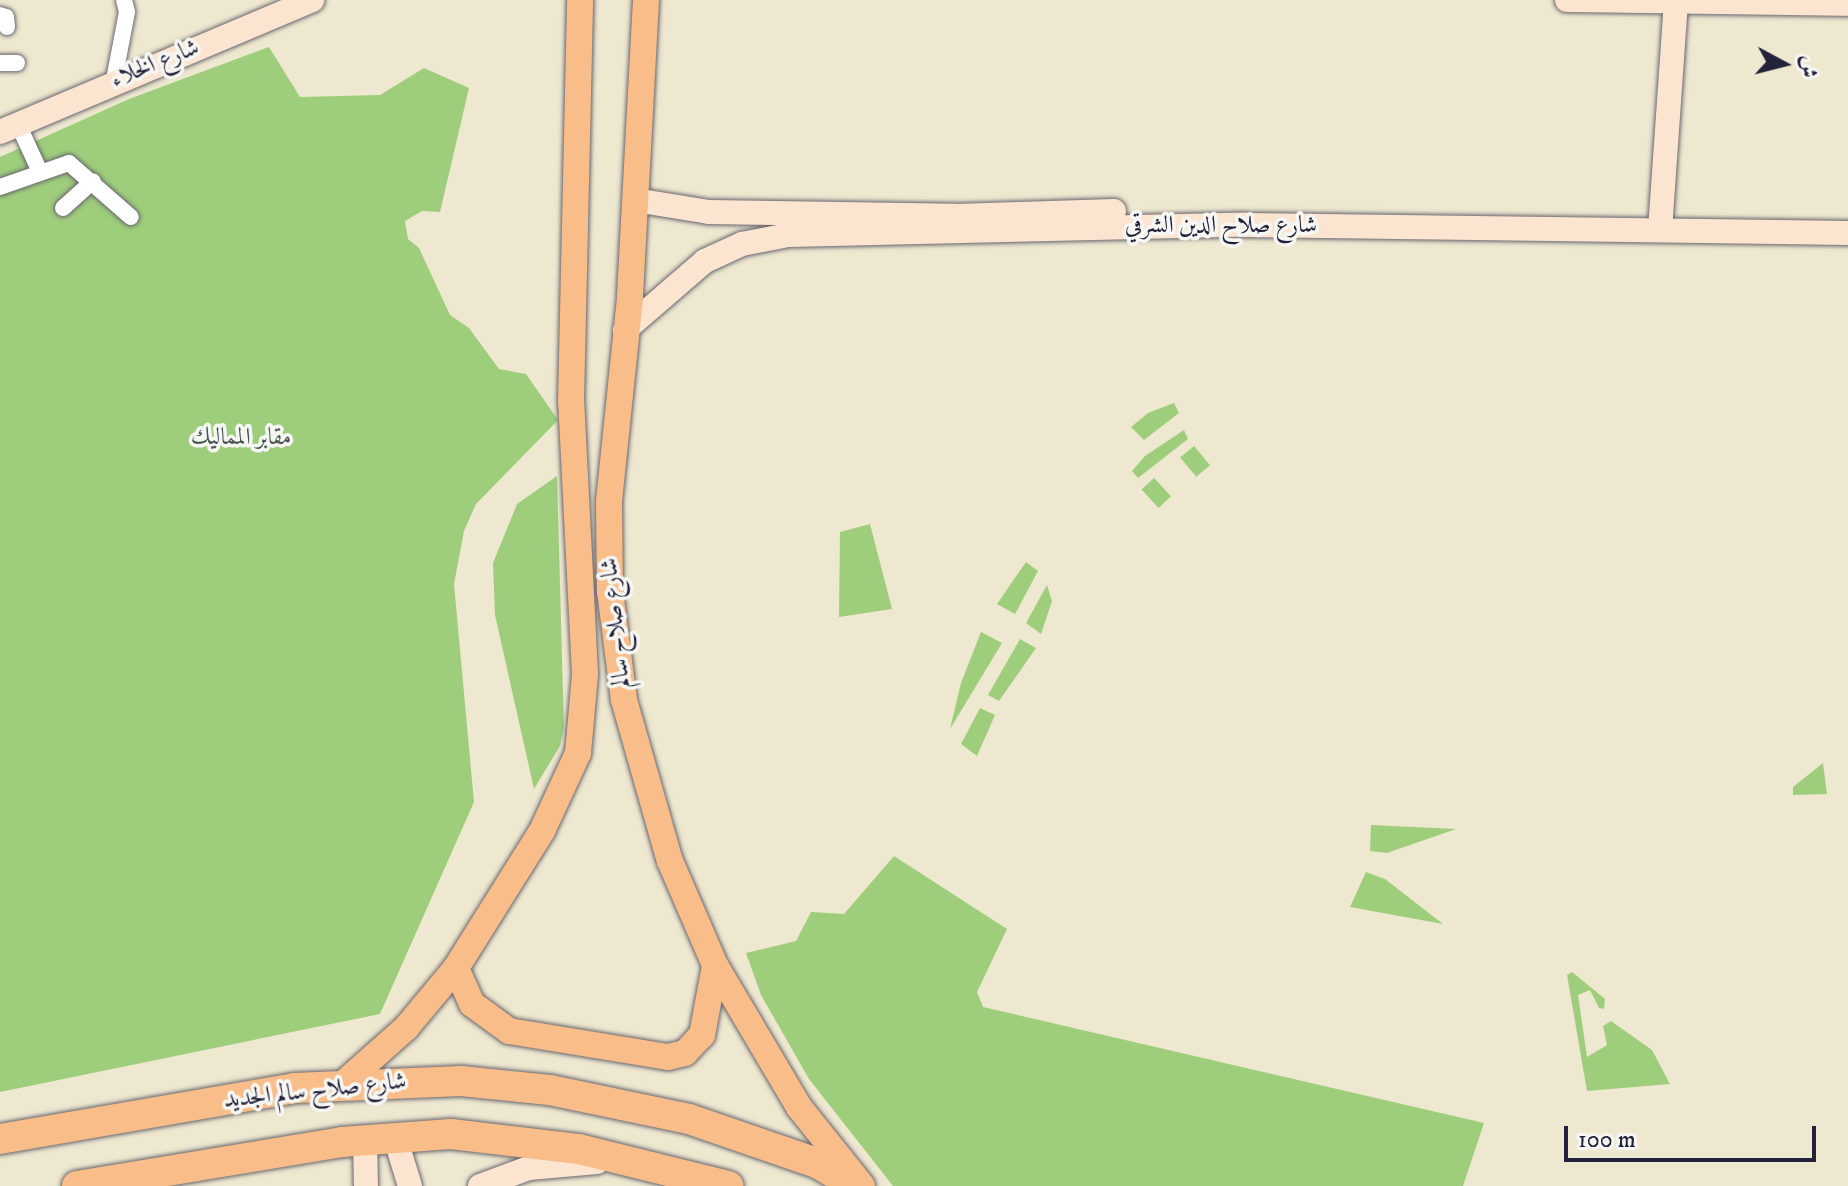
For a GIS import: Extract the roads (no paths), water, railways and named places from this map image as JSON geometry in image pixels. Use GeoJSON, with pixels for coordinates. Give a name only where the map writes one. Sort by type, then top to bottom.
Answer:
{"type":"FeatureCollection","features":[{"type":"Feature","properties":{"kind":"highway","name":"شارع صلاح سالم الجديد"},"geometry":{"type":"LineString","coordinates":[[0,1139],[344,1083],[503,1084],[603,1100],[747,1136],[817,1163],[859,1186]]}},
{"type":"Feature","properties":{"kind":"highway"},"geometry":{"type":"LineString","coordinates":[[77,1186],[365,1139],[395,1137],[505,1138],[643,1161],[728,1186]]}},
{"type":"Feature","properties":{"kind":"main road","name":"شارع الخلاء"},"geometry":{"type":"LineString","coordinates":[[9,128],[114,80],[312,0]]}},
{"type":"Feature","properties":{"kind":"main road","name":"شارع صلاح سالم"},"geometry":{"type":"LineString","coordinates":[[344,1083],[406,1028],[456,968],[566,788],[584,718],[571,402],[580,0]]}},
{"type":"Feature","properties":{"kind":"main road","name":"شارع صلاح سالم"},"geometry":{"type":"LineString","coordinates":[[646,0],[635,200],[609,502],[614,639],[633,739],[658,826],[715,965],[791,1096],[859,1186]]}},
{"type":"Feature","properties":{"kind":"main road"},"geometry":{"type":"LineString","coordinates":[[1567,0],[1848,4]]}},
{"type":"Feature","properties":{"kind":"main road"},"geometry":{"type":"LineString","coordinates":[[1660,223],[1676,2]]}},
{"type":"Feature","properties":{"kind":"main road","name":"شارع صلاح الدين الشرقي"},"geometry":{"type":"LineString","coordinates":[[635,200],[709,212],[898,216],[1101,211],[1660,223],[1848,233]]}},
{"type":"Feature","properties":{"kind":"main road","name":"شارع صلاح الدين الشرقي"},"geometry":{"type":"LineString","coordinates":[[625,330],[705,261],[742,244],[788,235],[1246,225],[1660,223],[1848,217]]}},
{"type":"Feature","properties":{"kind":"main road"},"geometry":{"type":"LineString","coordinates":[[456,968],[472,1004],[509,1031],[668,1057],[685,1053],[702,1035],[712,1004],[715,965]]}},
{"type":"Feature","properties":{"kind":"main road"},"geometry":{"type":"LineString","coordinates":[[395,1137],[410,1186]]}},
{"type":"Feature","properties":{"kind":"main road"},"geometry":{"type":"LineString","coordinates":[[365,1139],[366,1186]]}},
{"type":"Feature","properties":{"kind":"main road"},"geometry":{"type":"LineString","coordinates":[[480,1186],[529,1168],[643,1161]]}},
{"type":"Feature","properties":{"kind":"street"},"geometry":{"type":"LineString","coordinates":[[114,80],[125,1]]}},
{"type":"Feature","properties":{"kind":"street"},"geometry":{"type":"LineString","coordinates":[[0,63],[17,63]]}},
{"type":"Feature","properties":{"kind":"street"},"geometry":{"type":"LineString","coordinates":[[9,128],[40,172]]}},
{"type":"Feature","properties":{"kind":"street"},"geometry":{"type":"LineString","coordinates":[[0,187],[69,163],[131,217]]}},
{"type":"Feature","properties":{"kind":"street"},"geometry":{"type":"LineString","coordinates":[[63,208],[93,181]]}},
{"type":"Feature","properties":{"kind":"park label","name":"مقابر المماليك"},"geometry":{"type":"Point","coordinates":[241,438]}}]}
